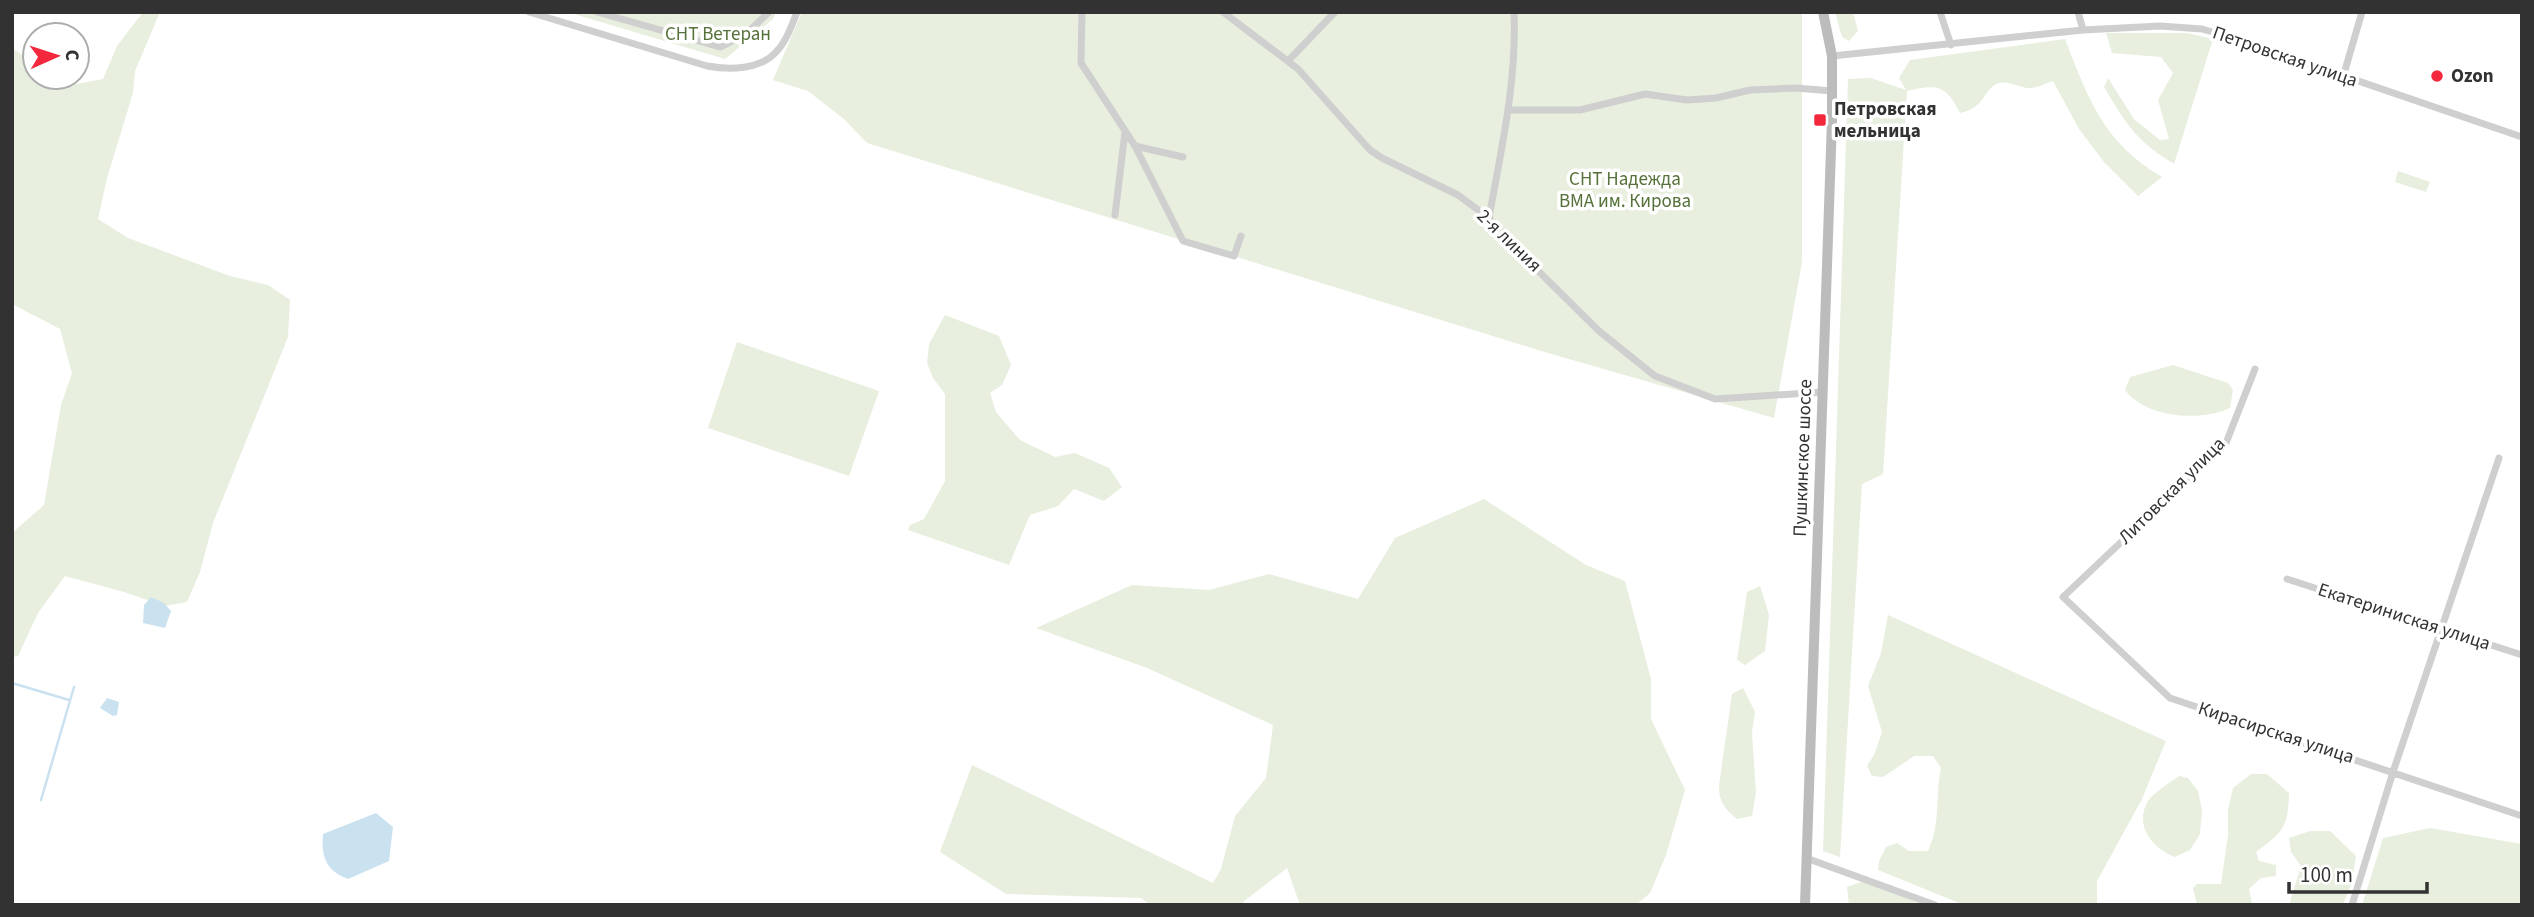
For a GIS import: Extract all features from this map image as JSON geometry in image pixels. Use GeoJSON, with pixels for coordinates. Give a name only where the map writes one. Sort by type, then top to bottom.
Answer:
{"type":"FeatureCollection","features":[{"type":"Feature","properties":{"kind":"main road","name":"Пушкинское шоссе"},"geometry":{"type":"LineString","coordinates":[[1805,905],[1832,91],[1832,56],[1824,12]]}},
{"type":"Feature","properties":{"kind":"street"},"geometry":{"type":"LineString","coordinates":[[529,12],[724,69],[748,67],[776,53],[797,12]]}},
{"type":"Feature","properties":{"kind":"street"},"geometry":{"type":"LineString","coordinates":[[597,12],[720,47],[746,34],[769,12]]}},
{"type":"Feature","properties":{"kind":"street","name":"2-я линия"},"geometry":{"type":"LineString","coordinates":[[1223,12],[1298,69],[1370,149],[1382,158],[1458,195],[1489,218],[1515,248],[1599,331],[1655,376],[1715,399],[1823,392]]}},
{"type":"Feature","properties":{"kind":"street"},"geometry":{"type":"LineString","coordinates":[[1288,61],[1335,12]]}},
{"type":"Feature","properties":{"kind":"street"},"geometry":{"type":"LineString","coordinates":[[1489,218],[1509,110],[1516,50],[1514,12]]}},
{"type":"Feature","properties":{"kind":"street"},"geometry":{"type":"LineString","coordinates":[[1940,12],[1951,46]]}},
{"type":"Feature","properties":{"kind":"street"},"geometry":{"type":"LineString","coordinates":[[2078,12],[2084,30]]}},
{"type":"Feature","properties":{"kind":"street"},"geometry":{"type":"LineString","coordinates":[[2343,77],[2362,12]]}},
{"type":"Feature","properties":{"kind":"street"},"geometry":{"type":"LineString","coordinates":[[1081,13],[1082,63],[1135,146],[1183,241],[1234,256],[1241,236]]}},
{"type":"Feature","properties":{"kind":"street","name":"Петровская улица"},"geometry":{"type":"LineString","coordinates":[[1832,56],[1951,46],[2084,30],[2160,26],[2202,29],[2522,137]]}},
{"type":"Feature","properties":{"kind":"street"},"geometry":{"type":"LineString","coordinates":[[1509,110],[1580,110],[1645,94],[1687,100],[1716,98],[1750,90],[1796,88],[1832,91]]}},
{"type":"Feature","properties":{"kind":"street"},"geometry":{"type":"LineString","coordinates":[[1115,215],[1125,131]]}},
{"type":"Feature","properties":{"kind":"street"},"geometry":{"type":"LineString","coordinates":[[1135,146],[1183,157]]}},
{"type":"Feature","properties":{"kind":"street","name":"Литовская улица"},"geometry":{"type":"LineString","coordinates":[[2063,597],[2226,443],[2255,369]]}},
{"type":"Feature","properties":{"kind":"street"},"geometry":{"type":"LineString","coordinates":[[2352,905],[2393,772],[2499,458]]}},
{"type":"Feature","properties":{"kind":"street","name":"Екатериниская улица"},"geometry":{"type":"LineString","coordinates":[[2287,579],[2522,655]]}},
{"type":"Feature","properties":{"kind":"street","name":"Кирасирская улица"},"geometry":{"type":"LineString","coordinates":[[2063,597],[2170,698],[2522,816]]}},
{"type":"Feature","properties":{"kind":"street"},"geometry":{"type":"LineString","coordinates":[[1806,858],[1935,905]]}},
{"type":"Feature","properties":{"kind":"green space"},"geometry":{"type":"Polygon","coordinates":[[[143,12],[160,12],[135,71],[133,93],[107,178],[98,219],[128,238],[230,276],[268,285],[290,300],[288,337],[213,523],[200,572],[187,602],[165,606],[65,576],[38,613],[18,656],[12,657],[12,533],[44,505],[61,405],[72,373],[60,329],[12,304],[12,48],[21,54],[21,91],[91,91],[91,81],[103,79],[117,46],[143,12]]]}},
{"type":"Feature","properties":{"kind":"green space","name":"СНТ Ветеран"},"geometry":{"type":"Polygon","coordinates":[[[567,12],[776,12],[773,19],[725,59],[567,12]]]}},
{"type":"Feature","properties":{"kind":"green space","name":"СНТ Надежда ВМА им. Кирова"},"geometry":{"type":"Polygon","coordinates":[[[802,12],[1802,12],[1802,262],[1774,418],[1548,353],[867,143],[844,119],[808,91],[773,80],[802,12]]]}},
{"type":"Feature","properties":{"kind":"green space"},"geometry":{"type":"Polygon","coordinates":[[[1835,12],[1853,12],[1858,31],[1849,41],[1842,37],[1835,12]]]}},
{"type":"Feature","properties":{"kind":"green space"},"geometry":{"type":"Polygon","coordinates":[[[2106,33],[2187,33],[2213,39],[2174,164],[2133,131],[2104,87],[2108,78],[2134,119],[2160,140],[2169,139],[2158,100],[2173,73],[2161,57],[2112,53],[2106,33]]]}},
{"type":"Feature","properties":{"kind":"green space"},"geometry":{"type":"Polygon","coordinates":[[[2065,39],[2100,118],[2126,150],[2162,177],[2138,196],[2104,162],[2079,129],[2053,81],[2032,88],[1999,83],[1975,106],[1960,113],[1950,96],[1939,88],[1926,87],[1907,91],[1883,474],[1862,484],[1840,857],[1823,851],[1848,79],[1871,78],[1906,90],[1899,78],[1910,60],[2065,39]]]}},
{"type":"Feature","properties":{"kind":"green space"},"geometry":{"type":"Polygon","coordinates":[[[2398,171],[2430,182],[2426,192],[2395,182],[2398,171]]]}},
{"type":"Feature","properties":{"kind":"green space"},"geometry":{"type":"Polygon","coordinates":[[[945,315],[999,336],[1011,365],[1002,385],[990,393],[996,412],[1020,440],[1055,457],[1075,453],[1109,468],[1122,487],[1104,501],[1074,489],[1058,506],[1030,515],[1009,565],[908,530],[910,525],[924,519],[945,481],[945,394],[933,378],[927,363],[929,344],[945,315]]]}},
{"type":"Feature","properties":{"kind":"green space"},"geometry":{"type":"Polygon","coordinates":[[[737,342],[879,391],[849,476],[708,428],[737,342]]]}},
{"type":"Feature","properties":{"kind":"green space"},"geometry":{"type":"Polygon","coordinates":[[[2173,365],[2228,383],[2233,390],[2230,408],[2204,415],[2174,415],[2146,407],[2125,390],[2130,377],[2173,365]]]}},
{"type":"Feature","properties":{"kind":"green space"},"geometry":{"type":"Polygon","coordinates":[[[1484,499],[1586,565],[1625,581],[1651,679],[1651,719],[1685,790],[1666,855],[1650,893],[1636,905],[1300,905],[1287,868],[1243,902],[1245,905],[1150,905],[1141,898],[1006,894],[940,852],[972,765],[1213,883],[1221,869],[1235,816],[1266,778],[1273,725],[1147,668],[1036,628],[1132,585],[1209,590],[1269,574],[1358,599],[1395,538],[1484,499]]]}},
{"type":"Feature","properties":{"kind":"green space"},"geometry":{"type":"Polygon","coordinates":[[[1760,586],[1769,615],[1765,651],[1745,665],[1737,660],[1747,592],[1760,586]]]}},
{"type":"Feature","properties":{"kind":"green space"},"geometry":{"type":"Polygon","coordinates":[[[1888,615],[2166,741],[2141,801],[2097,881],[2097,905],[1964,905],[1878,870],[1886,847],[1897,843],[1909,851],[1928,851],[1935,831],[1941,768],[1933,756],[1914,756],[1883,777],[1872,776],[1867,766],[1882,732],[1868,686],[1881,653],[1888,615]]]}},
{"type":"Feature","properties":{"kind":"green space"},"geometry":{"type":"Polygon","coordinates":[[[1743,688],[1755,712],[1752,732],[1756,792],[1752,816],[1737,819],[1723,804],[1719,785],[1732,694],[1743,688]]]}},
{"type":"Feature","properties":{"kind":"green space"},"geometry":{"type":"Polygon","coordinates":[[[2251,774],[2267,774],[2289,793],[2287,814],[2282,828],[2256,852],[2259,861],[2276,865],[2276,876],[2261,878],[2249,889],[2252,903],[2256,905],[2197,905],[2193,888],[2197,884],[2221,884],[2228,835],[2228,810],[2233,788],[2251,774]]]}},
{"type":"Feature","properties":{"kind":"green space"},"geometry":{"type":"Polygon","coordinates":[[[2179,776],[2188,778],[2198,791],[2202,810],[2200,834],[2190,850],[2175,857],[2154,844],[2145,830],[2143,814],[2152,797],[2179,776]]]}},
{"type":"Feature","properties":{"kind":"green space"},"geometry":{"type":"Polygon","coordinates":[[[2430,828],[2522,844],[2522,905],[2362,905],[2383,838],[2430,828]]]}},
{"type":"Feature","properties":{"kind":"green space"},"geometry":{"type":"Polygon","coordinates":[[[2310,831],[2330,831],[2356,856],[2352,882],[2343,905],[2289,905],[2301,866],[2291,852],[2289,838],[2310,831]]]}},
{"type":"Feature","properties":{"kind":"green space"},"geometry":{"type":"Polygon","coordinates":[[[1866,880],[1922,905],[1849,905],[1847,887],[1866,880]]]}},
{"type":"Feature","properties":{"kind":"water"},"geometry":{"type":"Polygon","coordinates":[[[151,597],[164,603],[171,611],[165,628],[143,623],[144,605],[151,597]]]}},
{"type":"Feature","properties":{"kind":"water"},"geometry":{"type":"Polygon","coordinates":[[[107,698],[119,702],[117,715],[113,716],[100,708],[107,698]]]}},
{"type":"Feature","properties":{"kind":"water"},"geometry":{"type":"Polygon","coordinates":[[[376,813],[393,827],[389,861],[348,879],[341,876],[326,862],[323,834],[376,813]]]}},
{"type":"Feature","properties":{"kind":"waterway"},"geometry":{"type":"LineString","coordinates":[[12,683],[69,700]]}},
{"type":"Feature","properties":{"kind":"waterway"},"geometry":{"type":"LineString","coordinates":[[41,800],[74,687]]}},
{"type":"Feature","properties":{"kind":"place","name":"Ozon"},"geometry":{"type":"Point","coordinates":[2437,76]}},
{"type":"Feature","properties":{"kind":"place","name":"Петровская мельница"},"geometry":{"type":"Point","coordinates":[1820,120]}}]}
